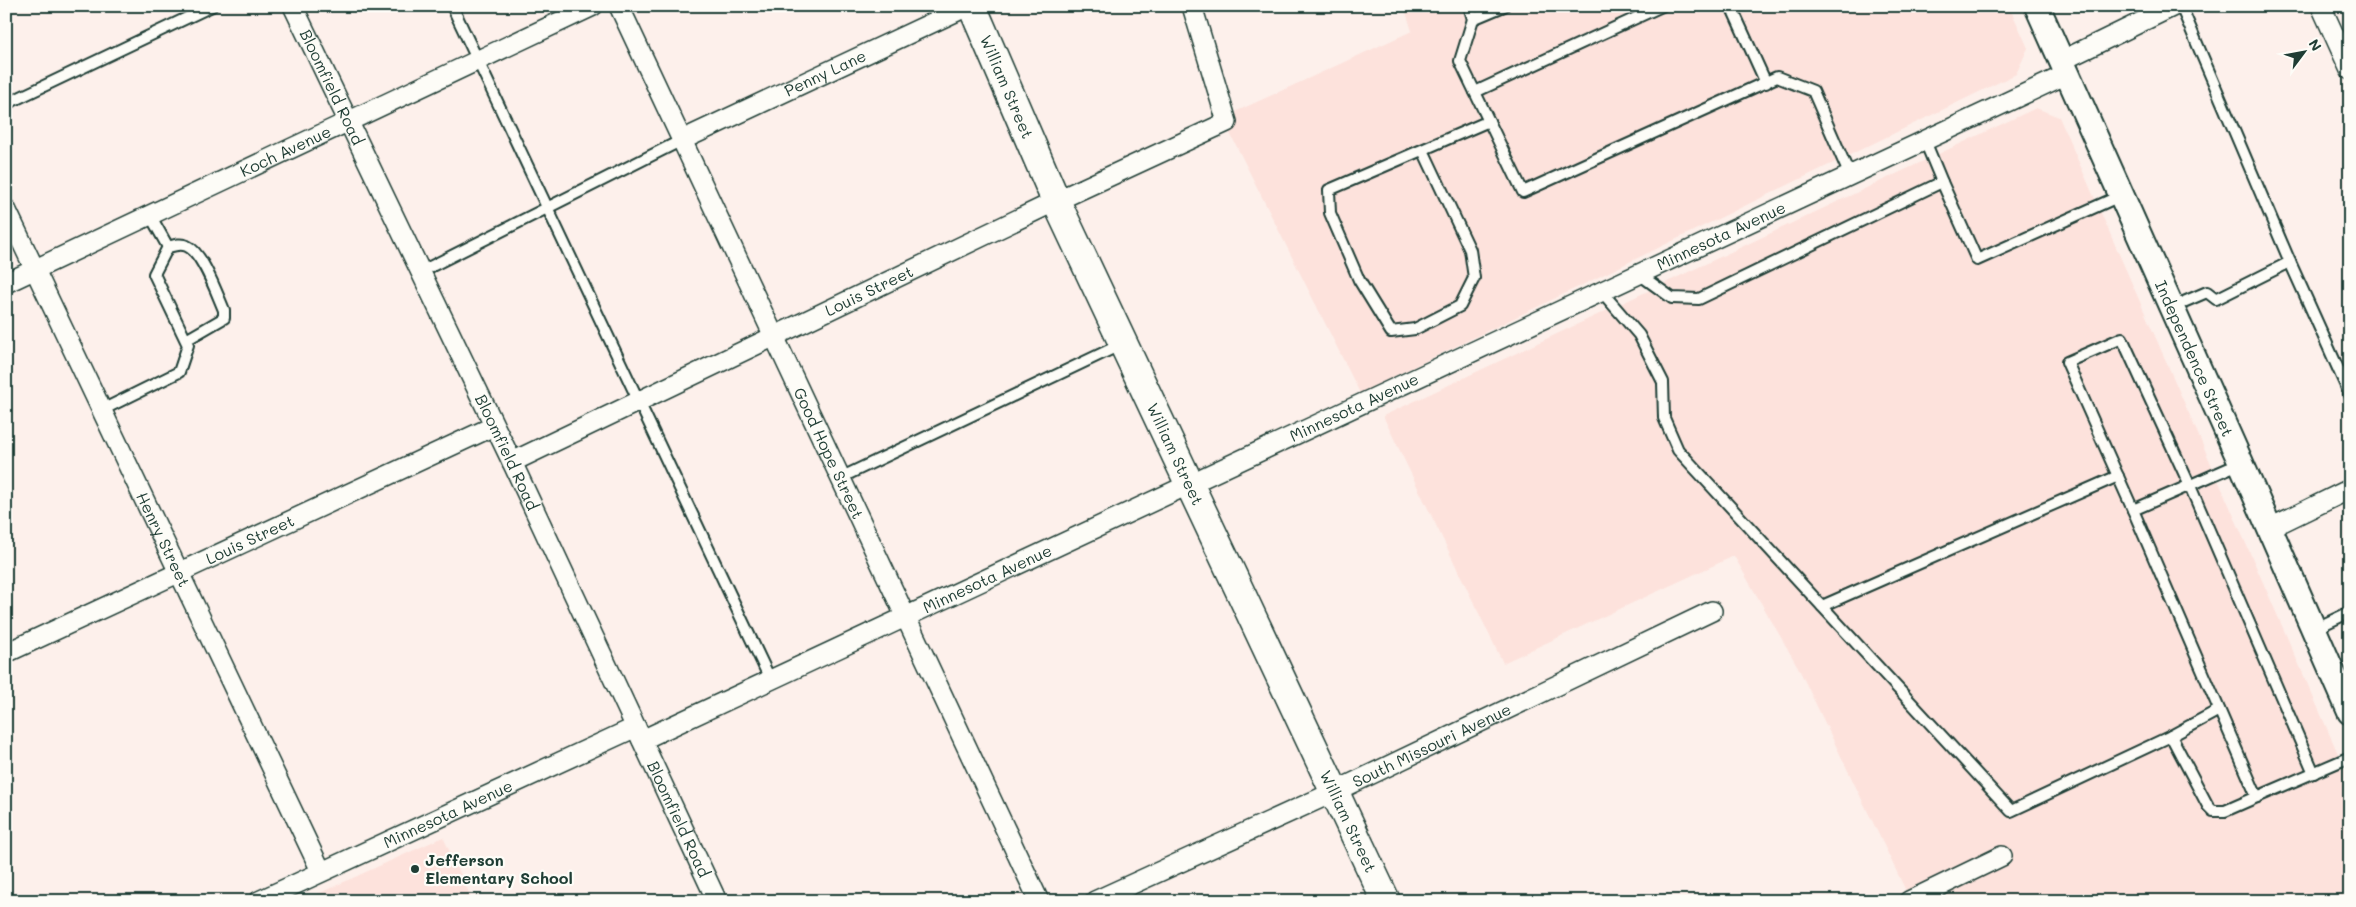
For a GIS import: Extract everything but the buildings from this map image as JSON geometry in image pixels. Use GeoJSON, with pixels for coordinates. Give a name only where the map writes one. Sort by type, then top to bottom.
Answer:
{"type":"FeatureCollection","features":[{"type":"Feature","properties":{"kind":"main road","name":"William Street"},"geometry":{"type":"LineString","coordinates":[[970,6],[1056,201],[1386,901]]}},
{"type":"Feature","properties":{"kind":"street","name":"Bloomfield Road"},"geometry":{"type":"LineString","coordinates":[[293,6],[512,462],[718,901]]}},
{"type":"Feature","properties":{"kind":"street","name":"Koch Avenue"},"geometry":{"type":"LineString","coordinates":[[6,284],[593,6]]}},
{"type":"Feature","properties":{"kind":"street","name":"Good Hope Street"},"geometry":{"type":"LineString","coordinates":[[619,6],[903,616],[1039,901]]}},
{"type":"Feature","properties":{"kind":"street","name":"Penny Lane"},"geometry":{"type":"LineString","coordinates":[[682,140],[970,6]]}},
{"type":"Feature","properties":{"kind":"street","name":"Louis Street"},"geometry":{"type":"LineString","coordinates":[[512,462],[1056,201],[1227,122],[1192,6]]}},
{"type":"Feature","properties":{"kind":"street","name":"Independence Street"},"geometry":{"type":"LineString","coordinates":[[2037,6],[2314,629],[2340,679],[2350,712]]}},
{"type":"Feature","properties":{"kind":"street","name":"Minnesota Avenue"},"geometry":{"type":"LineString","coordinates":[[259,901],[321,871],[639,733],[770,679],[1190,485],[1925,141],[2174,6]]}},
{"type":"Feature","properties":{"kind":"street"},"geometry":{"type":"LineString","coordinates":[[2321,6],[2350,70]]}},
{"type":"Feature","properties":{"kind":"street","name":"Henry Street"},"geometry":{"type":"LineString","coordinates":[[6,209],[321,871]]}},
{"type":"Feature","properties":{"kind":"street","name":"Louis Street"},"geometry":{"type":"LineString","coordinates":[[6,654],[494,426]]}},
{"type":"Feature","properties":{"kind":"street"},"geometry":{"type":"LineString","coordinates":[[2270,528],[2350,489]]}},
{"type":"Feature","properties":{"kind":"street","name":"South Missouri Avenue"},"geometry":{"type":"LineString","coordinates":[[1095,901],[1334,792],[1712,611]]}},
{"type":"Feature","properties":{"kind":"street"},"geometry":{"type":"LineString","coordinates":[[1909,901],[1932,896],[2002,856]]}},
{"type":"Feature","properties":{"kind":"lane"},"geometry":{"type":"LineString","coordinates":[[6,104],[212,6]]}},
{"type":"Feature","properties":{"kind":"lane"},"geometry":{"type":"LineString","coordinates":[[452,6],[770,679]]}},
{"type":"Feature","properties":{"kind":"lane"},"geometry":{"type":"LineString","coordinates":[[1469,6],[1473,19],[1460,61],[1523,192],[1777,78],[1813,91],[1850,176]]}},
{"type":"Feature","properties":{"kind":"lane"},"geometry":{"type":"LineString","coordinates":[[1473,19],[1504,6]]}},
{"type":"Feature","properties":{"kind":"lane"},"geometry":{"type":"LineString","coordinates":[[1475,92],[1662,6]]}},
{"type":"Feature","properties":{"kind":"lane"},"geometry":{"type":"LineString","coordinates":[[1731,6],[1766,82]]}},
{"type":"Feature","properties":{"kind":"lane"},"geometry":{"type":"LineString","coordinates":[[2181,6],[2290,262],[2350,395]]}},
{"type":"Feature","properties":{"kind":"lane"},"geometry":{"type":"LineString","coordinates":[[1423,150],[1470,250],[1474,278],[1460,306],[1415,329],[1391,332],[1359,280],[1330,213],[1329,190],[1489,121]]}},
{"type":"Feature","properties":{"kind":"lane"},"geometry":{"type":"LineString","coordinates":[[420,272],[682,140]]}},
{"type":"Feature","properties":{"kind":"lane"},"geometry":{"type":"LineString","coordinates":[[1925,141],[1977,260],[2122,195]]}},
{"type":"Feature","properties":{"kind":"lane"},"geometry":{"type":"LineString","coordinates":[[1639,274],[1672,298],[1699,299],[1942,182]]}},
{"type":"Feature","properties":{"kind":"lane"},"geometry":{"type":"LineString","coordinates":[[150,215],[168,247]]}},
{"type":"Feature","properties":{"kind":"lane"},"geometry":{"type":"LineString","coordinates":[[102,410],[179,372],[188,344],[186,340],[154,274],[168,247],[179,244],[188,246],[197,253],[224,310],[224,318],[218,324],[186,340]]}},
{"type":"Feature","properties":{"kind":"lane"},"geometry":{"type":"LineString","coordinates":[[2172,307],[2207,292],[2216,298],[2290,262]]}},
{"type":"Feature","properties":{"kind":"lane"},"geometry":{"type":"LineString","coordinates":[[1602,292],[1639,335],[1664,382],[1664,418],[1678,450],[2011,811],[2171,736],[2219,710]]}},
{"type":"Feature","properties":{"kind":"lane"},"geometry":{"type":"LineString","coordinates":[[2257,797],[2067,362],[2122,338],[2190,486],[2314,773]]}},
{"type":"Feature","properties":{"kind":"lane"},"geometry":{"type":"LineString","coordinates":[[840,478],[1123,343]]}},
{"type":"Feature","properties":{"kind":"lane"},"geometry":{"type":"LineString","coordinates":[[2133,510],[2241,463]]}},
{"type":"Feature","properties":{"kind":"lane"},"geometry":{"type":"LineString","coordinates":[[1822,606],[2118,476]]}},
{"type":"Feature","properties":{"kind":"lane"},"geometry":{"type":"LineString","coordinates":[[2314,629],[2350,612]]}},
{"type":"Feature","properties":{"kind":"lane"},"geometry":{"type":"LineString","coordinates":[[2171,736],[2208,806],[2213,811],[2225,811],[2350,757]]}},
{"type":"Feature","properties":{"kind":"shaded area"},"geometry":{"type":"Polygon","coordinates":[[[1404,6],[2009,6],[2028,48],[2016,74],[1360,393],[1229,131],[1237,111],[1412,31],[1404,6]]]}},
{"type":"Feature","properties":{"kind":"shaded area"},"geometry":{"type":"Polygon","coordinates":[[[2036,108],[2059,117],[2350,781],[2350,901],[1941,901],[1929,879],[1906,891],[1798,667],[1734,556],[1503,663],[1383,416],[2036,108]]]}},
{"type":"Feature","properties":{"kind":"shaded area","name":"Jefferson Elementary School"},"geometry":{"type":"Polygon","coordinates":[[[443,837],[473,901],[302,901],[443,837]]]}},
{"type":"Feature","properties":{"kind":"place","name":"Jefferson Elementary School"},"geometry":{"type":"Point","coordinates":[415,869]}}]}
